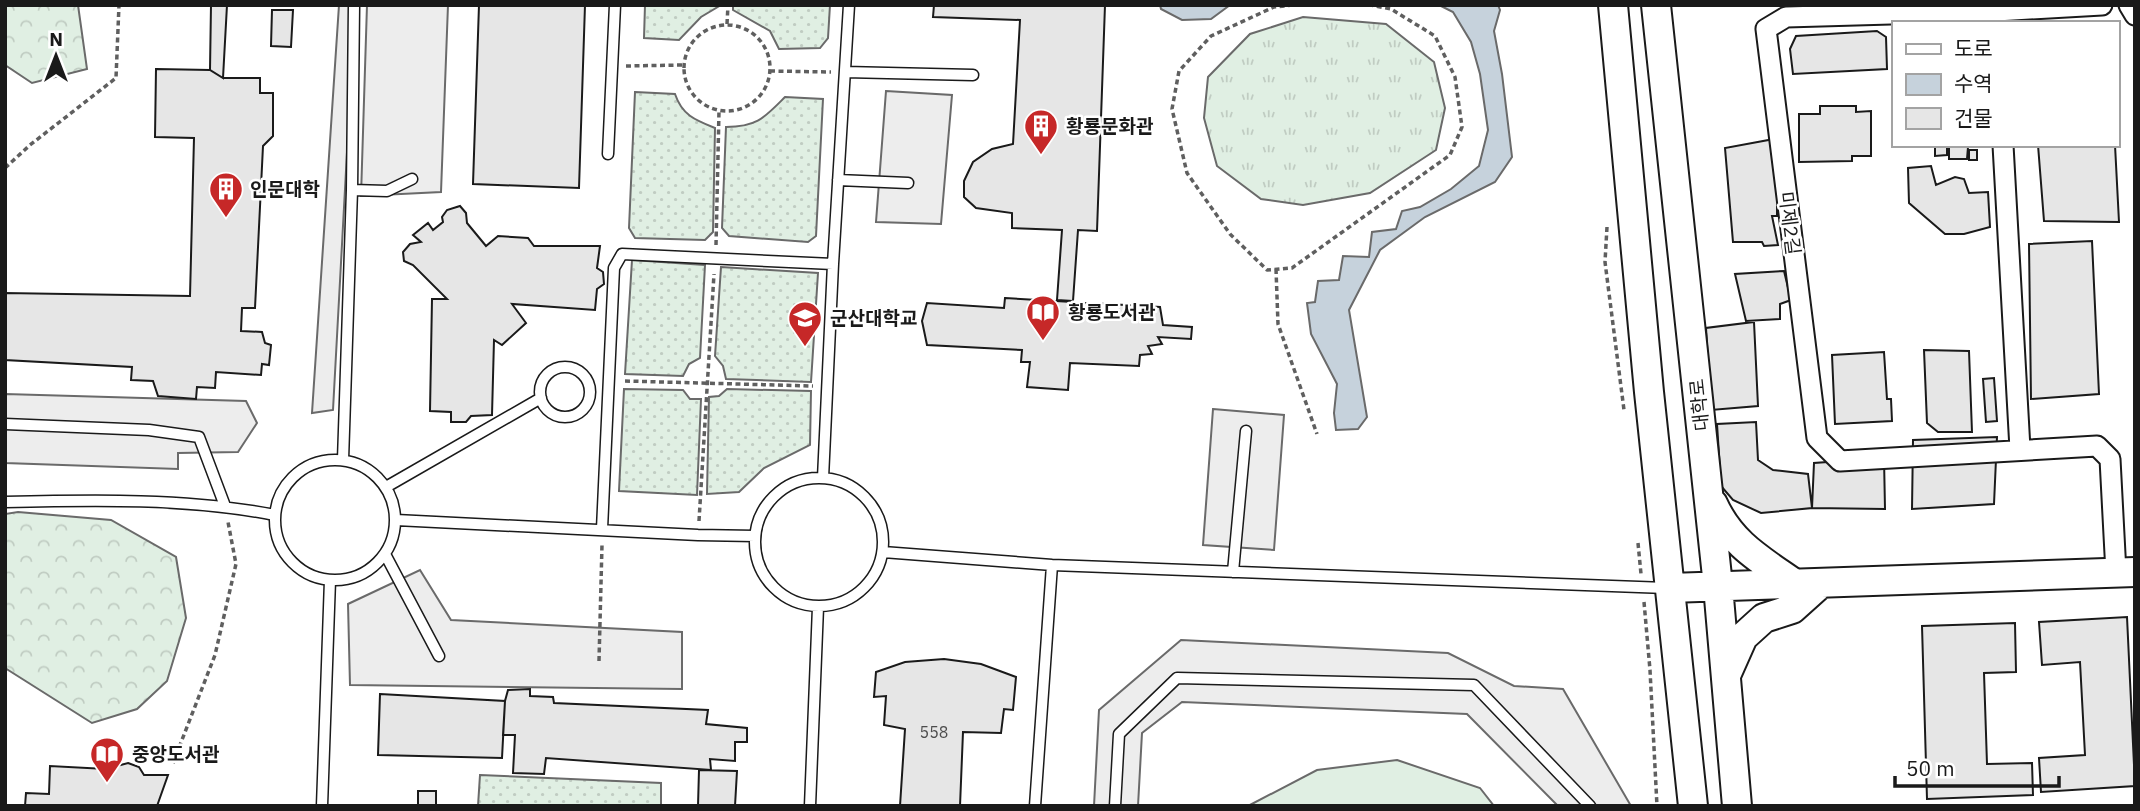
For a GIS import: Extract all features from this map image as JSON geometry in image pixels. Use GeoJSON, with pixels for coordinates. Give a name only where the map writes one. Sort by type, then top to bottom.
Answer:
{"type":"FeatureCollection","features":[{"type":"Feature","properties":{"kind":"street"},"geometry":{"type":"LineString","coordinates":[[1613,5],[1649,392],[1693,806]]}},
{"type":"Feature","properties":{"kind":"street","name":"대학로"},"geometry":{"type":"LineString","coordinates":[[1656,5],[1718,586],[1737,806]]}},
{"type":"Feature","properties":{"kind":"street","name":"미제2길"},"geometry":{"type":"LineString","coordinates":[[2102,5],[1996,17],[1786,17],[1766,29],[1817,438],[1840,461],[2097,446],[2110,458],[2125,573]]}},
{"type":"Feature","properties":{"kind":"street"},"geometry":{"type":"LineString","coordinates":[[2129,5],[2135,15]]}},
{"type":"Feature","properties":{"kind":"street"},"geometry":{"type":"LineString","coordinates":[[2003,147],[2020,449]]}},
{"type":"Feature","properties":{"kind":"street"},"geometry":{"type":"LineString","coordinates":[[1708,492],[1722,524],[1743,548],[1808,584]]}},
{"type":"Feature","properties":{"kind":"street"},"geometry":{"type":"LineString","coordinates":[[1670,588],[2125,573]]}},
{"type":"Feature","properties":{"kind":"street"},"geometry":{"type":"LineString","coordinates":[[1726,676],[1743,637],[1764,618],[1792,609],[1808,584]]}},
{"type":"Feature","properties":{"kind":"lane"},"geometry":{"type":"LineString","coordinates":[[343,460],[352,190],[354,5]]}},
{"type":"Feature","properties":{"kind":"lane"},"geometry":{"type":"LineString","coordinates":[[608,154],[615,5]]}},
{"type":"Feature","properties":{"kind":"lane"},"geometry":{"type":"LineString","coordinates":[[823,478],[849,5]]}},
{"type":"Feature","properties":{"kind":"lane"},"geometry":{"type":"LineString","coordinates":[[845,72],[973,75]]}},
{"type":"Feature","properties":{"kind":"lane"},"geometry":{"type":"LineString","coordinates":[[352,190],[387,191],[412,179]]}},
{"type":"Feature","properties":{"kind":"lane"},"geometry":{"type":"LineString","coordinates":[[838,180],[908,183]]}},
{"type":"Feature","properties":{"kind":"lane"},"geometry":{"type":"LineString","coordinates":[[602,529],[614,268],[622,254],[715,256],[833,264]]}},
{"type":"Feature","properties":{"kind":"lane"},"geometry":{"type":"LineString","coordinates":[[561,367],[578,369],[591,390],[586,407],[573,416],[556,416],[544,405],[541,398],[542,382],[546,375],[561,367]]}},
{"type":"Feature","properties":{"kind":"lane"},"geometry":{"type":"LineString","coordinates":[[386,486],[541,398]]}},
{"type":"Feature","properties":{"kind":"lane"},"geometry":{"type":"LineString","coordinates":[[5,424],[149,430],[199,438],[225,506]]}},
{"type":"Feature","properties":{"kind":"lane"},"geometry":{"type":"LineString","coordinates":[[1233,572],[1246,430]]}},
{"type":"Feature","properties":{"kind":"lane"},"geometry":{"type":"LineString","coordinates":[[324,460],[360,464],[386,486],[394,503],[396,520],[393,538],[385,555],[372,568],[356,577],[330,580],[299,568],[285,553],[277,535],[275,514],[280,496],[290,479],[306,467],[324,460]]}},
{"type":"Feature","properties":{"kind":"lane"},"geometry":{"type":"LineString","coordinates":[[823,478],[844,482],[862,494],[876,510],[883,530],[883,552],[878,569],[868,585],[854,597],[837,605],[818,607],[797,603],[778,593],[764,577],[756,557],[755,536],[760,517],[770,500],[785,487],[803,480],[823,478]]}},
{"type":"Feature","properties":{"kind":"lane"},"geometry":{"type":"LineString","coordinates":[[5,502],[66,501],[225,506],[275,514]]}},
{"type":"Feature","properties":{"kind":"lane"},"geometry":{"type":"LineString","coordinates":[[396,520],[755,536]]}},
{"type":"Feature","properties":{"kind":"lane"},"geometry":{"type":"LineString","coordinates":[[883,552],[1052,565],[1670,588]]}},
{"type":"Feature","properties":{"kind":"lane"},"geometry":{"type":"LineString","coordinates":[[385,555],[439,656]]}},
{"type":"Feature","properties":{"kind":"lane"},"geometry":{"type":"LineString","coordinates":[[1035,806],[1052,565]]}},
{"type":"Feature","properties":{"kind":"lane"},"geometry":{"type":"LineString","coordinates":[[322,806],[330,580]]}},
{"type":"Feature","properties":{"kind":"lane"},"geometry":{"type":"LineString","coordinates":[[810,806],[818,607]]}},
{"type":"Feature","properties":{"kind":"lane"},"geometry":{"type":"LineString","coordinates":[[1115,806],[1119,734],[1177,678],[1474,685],[1590,806]]}},
{"type":"Feature","properties":{"kind":"path"},"geometry":{"type":"LineString","coordinates":[[5,168],[30,145],[116,78],[119,5]]}},
{"type":"Feature","properties":{"kind":"path"},"geometry":{"type":"LineString","coordinates":[[727,24],[728,5]]}},
{"type":"Feature","properties":{"kind":"path"},"geometry":{"type":"LineString","coordinates":[[1293,5],[1274,8],[1211,36],[1179,71],[1172,109],[1187,173],[1230,234],[1267,270],[1292,268],[1450,155],[1462,127],[1455,77],[1435,36],[1391,9],[1370,5]]}},
{"type":"Feature","properties":{"kind":"path"},"geometry":{"type":"LineString","coordinates":[[727,24],[752,33],[762,43],[770,71],[767,85],[759,98],[733,111],[719,111],[695,98],[687,86],[683,65],[690,46],[698,35],[710,28],[727,24]]}},
{"type":"Feature","properties":{"kind":"path"},"geometry":{"type":"LineString","coordinates":[[611,66],[683,65]]}},
{"type":"Feature","properties":{"kind":"path"},"geometry":{"type":"LineString","coordinates":[[770,71],[845,72]]}},
{"type":"Feature","properties":{"kind":"path"},"geometry":{"type":"LineString","coordinates":[[698,535],[715,256],[719,111]]}},
{"type":"Feature","properties":{"kind":"path"},"geometry":{"type":"LineString","coordinates":[[1276,269],[1278,324],[1317,434]]}},
{"type":"Feature","properties":{"kind":"path"},"geometry":{"type":"LineString","coordinates":[[609,380],[827,386]]}},
{"type":"Feature","properties":{"kind":"path"},"geometry":{"type":"LineString","coordinates":[[173,764],[215,655],[236,564],[225,506]]}},
{"type":"Feature","properties":{"kind":"path"},"geometry":{"type":"LineString","coordinates":[[599,661],[602,529]]}},
{"type":"Feature","properties":{"kind":"green space"},"geometry":{"type":"Polygon","coordinates":[[[5,5],[78,5],[87,69],[32,83],[5,65],[5,5]]]}},
{"type":"Feature","properties":{"kind":"green space"},"geometry":{"type":"Polygon","coordinates":[[[645,5],[721,5],[701,17],[679,40],[644,38],[645,5]]]}},
{"type":"Feature","properties":{"kind":"green space"},"geometry":{"type":"Polygon","coordinates":[[[733,5],[830,5],[828,38],[820,48],[779,49],[770,31],[733,10],[733,5]]]}},
{"type":"Feature","properties":{"kind":"green space"},"geometry":{"type":"Polygon","coordinates":[[[1303,17],[1386,24],[1434,62],[1445,108],[1436,150],[1370,193],[1303,205],[1261,199],[1217,166],[1204,118],[1208,77],[1250,34],[1303,17]]]}},
{"type":"Feature","properties":{"kind":"green space"},"geometry":{"type":"Polygon","coordinates":[[[635,92],[675,94],[681,107],[690,116],[715,128],[713,232],[705,240],[635,238],[629,228],[635,92]]]}},
{"type":"Feature","properties":{"kind":"green space"},"geometry":{"type":"Polygon","coordinates":[[[785,97],[823,99],[816,236],[808,242],[729,236],[722,228],[726,127],[759,120],[785,97]]]}},
{"type":"Feature","properties":{"kind":"green space"},"geometry":{"type":"Polygon","coordinates":[[[632,260],[705,265],[700,358],[689,364],[683,376],[625,374],[632,260]]]}},
{"type":"Feature","properties":{"kind":"green space"},"geometry":{"type":"Polygon","coordinates":[[[721,267],[818,273],[811,382],[726,379],[723,366],[715,356],[721,267]]]}},
{"type":"Feature","properties":{"kind":"green space"},"geometry":{"type":"Polygon","coordinates":[[[624,389],[683,390],[690,399],[701,399],[697,495],[619,491],[624,389]]]}},
{"type":"Feature","properties":{"kind":"green space"},"geometry":{"type":"Polygon","coordinates":[[[727,389],[811,391],[810,445],[764,468],[739,492],[707,494],[709,397],[719,396],[727,389]]]}},
{"type":"Feature","properties":{"kind":"green space"},"geometry":{"type":"Polygon","coordinates":[[[18,512],[111,520],[176,557],[186,618],[167,681],[137,709],[92,723],[5,668],[5,514],[18,512]]]}},
{"type":"Feature","properties":{"kind":"green space"},"geometry":{"type":"Polygon","coordinates":[[[1397,760],[1480,788],[1494,806],[1248,806],[1317,770],[1397,760]]]}},
{"type":"Feature","properties":{"kind":"green space"},"geometry":{"type":"Polygon","coordinates":[[[480,775],[661,783],[661,806],[478,806],[480,775]]]}},
{"type":"Feature","properties":{"kind":"shaded area"},"geometry":{"type":"Polygon","coordinates":[[[339,5],[355,5],[333,410],[312,413],[339,5]]]}},
{"type":"Feature","properties":{"kind":"shaded area"},"geometry":{"type":"Polygon","coordinates":[[[367,5],[448,5],[441,192],[361,196],[367,5]]]}},
{"type":"Feature","properties":{"kind":"shaded area"},"geometry":{"type":"Polygon","coordinates":[[[886,91],[952,95],[941,224],[876,222],[886,91]]]}},
{"type":"Feature","properties":{"kind":"shaded area"},"geometry":{"type":"Polygon","coordinates":[[[5,394],[246,401],[257,423],[238,452],[178,453],[178,469],[5,463],[5,394]]]}},
{"type":"Feature","properties":{"kind":"shaded area"},"geometry":{"type":"Polygon","coordinates":[[[1213,409],[1284,415],[1274,550],[1203,545],[1213,409]]]}},
{"type":"Feature","properties":{"kind":"shaded area"},"geometry":{"type":"Polygon","coordinates":[[[420,570],[451,620],[682,632],[682,689],[350,685],[348,604],[420,570]]]}},
{"type":"Feature","properties":{"kind":"shaded area"},"geometry":{"type":"Polygon","coordinates":[[[1181,640],[1448,653],[1514,686],[1563,689],[1631,806],[1558,806],[1467,714],[1182,702],[1142,733],[1138,806],[1094,806],[1099,710],[1181,640]]]}},
{"type":"Feature","properties":{"kind":"water"},"geometry":{"type":"Polygon","coordinates":[[[1160,5],[1230,5],[1211,19],[1182,20],[1161,9],[1160,5]]]}},
{"type":"Feature","properties":{"kind":"water"},"geometry":{"type":"Polygon","coordinates":[[[1439,5],[1498,5],[1500,10],[1494,31],[1512,157],[1495,182],[1425,217],[1380,250],[1349,310],[1367,417],[1358,429],[1336,430],[1334,413],[1337,384],[1311,334],[1307,303],[1315,302],[1318,281],[1339,280],[1343,256],[1369,257],[1372,232],[1396,229],[1402,211],[1420,207],[1451,189],[1479,166],[1488,130],[1480,74],[1471,42],[1453,12],[1439,5]]]}},
{"type":"Feature","properties":{"kind":"building"},"geometry":{"type":"Polygon","coordinates":[[[211,5],[227,5],[223,78],[210,70],[211,5]]]}},
{"type":"Feature","properties":{"kind":"building"},"geometry":{"type":"Polygon","coordinates":[[[479,5],[585,5],[579,188],[473,184],[479,5]]]}},
{"type":"Feature","properties":{"kind":"building","name":"황룡문화관"},"geometry":{"type":"Polygon","coordinates":[[[934,5],[1105,5],[1097,231],[1078,230],[1073,301],[1057,300],[1062,230],[1012,228],[1012,213],[976,208],[964,197],[964,181],[973,162],[992,149],[1013,144],[1020,20],[933,17],[934,5]]]}},
{"type":"Feature","properties":{"kind":"building"},"geometry":{"type":"Polygon","coordinates":[[[272,10],[293,10],[291,47],[271,46],[272,10]]]}},
{"type":"Feature","properties":{"kind":"building"},"geometry":{"type":"Polygon","coordinates":[[[1877,31],[1886,37],[1887,69],[1793,74],[1790,49],[1796,36],[1877,31]]]}},
{"type":"Feature","properties":{"kind":"building","name":"인문대학"},"geometry":{"type":"Polygon","coordinates":[[[156,69],[210,70],[223,78],[260,78],[260,93],[273,93],[273,136],[263,146],[255,308],[242,308],[241,331],[262,332],[265,343],[271,345],[269,365],[262,364],[261,375],[216,372],[215,388],[197,387],[196,399],[158,396],[153,381],[131,380],[132,367],[5,360],[5,293],[190,296],[194,138],[155,137],[156,69]]]}},
{"type":"Feature","properties":{"kind":"building"},"geometry":{"type":"Polygon","coordinates":[[[1820,106],[1856,106],[1856,112],[1871,111],[1871,156],[1852,156],[1852,161],[1799,162],[1799,114],[1820,114],[1820,106]]]}},
{"type":"Feature","properties":{"kind":"building"},"geometry":{"type":"Polygon","coordinates":[[[1774,139],[1780,204],[1777,207],[1777,216],[1772,216],[1778,245],[1733,242],[1725,148],[1774,139]]]}},
{"type":"Feature","properties":{"kind":"building"},"geometry":{"type":"Polygon","coordinates":[[[1935,147],[1947,147],[1947,155],[1935,156],[1935,147]]]}},
{"type":"Feature","properties":{"kind":"building"},"geometry":{"type":"Polygon","coordinates":[[[1949,147],[1968,147],[1967,159],[1949,159],[1949,147]]]}},
{"type":"Feature","properties":{"kind":"building"},"geometry":{"type":"Polygon","coordinates":[[[2038,147],[2115,147],[2119,222],[2044,221],[2038,147]]]}},
{"type":"Feature","properties":{"kind":"building"},"geometry":{"type":"Polygon","coordinates":[[[1969,150],[1977,150],[1977,160],[1969,160],[1969,150]]]}},
{"type":"Feature","properties":{"kind":"building"},"geometry":{"type":"Polygon","coordinates":[[[1931,166],[1936,185],[1955,177],[1964,179],[1969,193],[1988,192],[1990,227],[1964,234],[1945,234],[1909,203],[1908,168],[1931,166]]]}},
{"type":"Feature","properties":{"kind":"building"},"geometry":{"type":"Polygon","coordinates":[[[460,206],[466,213],[467,223],[486,246],[498,236],[528,238],[534,246],[600,246],[597,268],[603,272],[604,284],[597,289],[595,310],[512,304],[526,323],[502,345],[494,340],[492,415],[471,416],[466,422],[451,422],[451,412],[430,411],[432,299],[447,299],[413,265],[404,261],[403,252],[410,244],[421,242],[413,235],[428,223],[433,230],[443,222],[442,217],[447,210],[460,206]]]}},
{"type":"Feature","properties":{"kind":"building"},"geometry":{"type":"Polygon","coordinates":[[[2092,241],[2099,394],[2031,399],[2029,244],[2092,241]]]}},
{"type":"Feature","properties":{"kind":"building"},"geometry":{"type":"Polygon","coordinates":[[[1784,271],[1791,300],[1780,304],[1780,319],[1746,321],[1735,274],[1784,271]]]}},
{"type":"Feature","properties":{"kind":"building","name":"황룡도서관"},"geometry":{"type":"Polygon","coordinates":[[[1005,298],[1160,307],[1163,325],[1192,327],[1191,339],[1158,337],[1162,344],[1148,346],[1152,354],[1140,355],[1139,366],[1070,363],[1068,390],[1027,387],[1030,362],[1021,362],[1022,350],[927,345],[922,321],[927,303],[1004,308],[1005,298]]]}},
{"type":"Feature","properties":{"kind":"building"},"geometry":{"type":"Polygon","coordinates":[[[1754,322],[1758,406],[1711,410],[1706,328],[1754,322]]]}},
{"type":"Feature","properties":{"kind":"building"},"geometry":{"type":"Polygon","coordinates":[[[1924,350],[1969,351],[1972,432],[1938,432],[1927,423],[1924,350]]]}},
{"type":"Feature","properties":{"kind":"building"},"geometry":{"type":"Polygon","coordinates":[[[1884,352],[1887,399],[1891,399],[1892,421],[1835,424],[1832,355],[1884,352]]]}},
{"type":"Feature","properties":{"kind":"building"},"geometry":{"type":"Polygon","coordinates":[[[1994,378],[1997,421],[1986,422],[1983,379],[1994,378]]]}},
{"type":"Feature","properties":{"kind":"building"},"geometry":{"type":"Polygon","coordinates":[[[1756,422],[1758,460],[1773,470],[1808,474],[1812,508],[1761,513],[1733,500],[1721,486],[1717,424],[1756,422]]]}},
{"type":"Feature","properties":{"kind":"building"},"geometry":{"type":"Polygon","coordinates":[[[1997,437],[1994,504],[1912,509],[1913,440],[1997,437]]]}},
{"type":"Feature","properties":{"kind":"building"},"geometry":{"type":"Polygon","coordinates":[[[1884,458],[1885,509],[1812,508],[1814,463],[1884,458]]]}},
{"type":"Feature","properties":{"kind":"building"},"geometry":{"type":"Polygon","coordinates":[[[2127,617],[2135,786],[2041,792],[2039,758],[2085,755],[2080,662],[2042,665],[2039,622],[2127,617]]]}},
{"type":"Feature","properties":{"kind":"building"},"geometry":{"type":"Polygon","coordinates":[[[2015,623],[2016,672],[1984,673],[1987,764],[2032,763],[2033,795],[1927,799],[1922,626],[2015,623]]]}},
{"type":"Feature","properties":{"kind":"building"},"geometry":{"type":"Polygon","coordinates":[[[944,659],[981,664],[1016,677],[1013,710],[1004,709],[1001,733],[963,732],[960,806],[900,806],[905,729],[884,725],[886,696],[874,697],[876,672],[905,662],[944,659]]]}},
{"type":"Feature","properties":{"kind":"building"},"geometry":{"type":"Polygon","coordinates":[[[530,689],[530,696],[553,697],[554,703],[708,710],[706,724],[747,728],[747,742],[735,742],[735,761],[710,759],[711,770],[546,758],[544,774],[513,773],[515,735],[503,735],[505,701],[508,690],[530,689]]]}},
{"type":"Feature","properties":{"kind":"building"},"geometry":{"type":"Polygon","coordinates":[[[380,694],[505,701],[502,758],[378,755],[380,694]]]}},
{"type":"Feature","properties":{"kind":"building","name":"중앙도서관"},"geometry":{"type":"Polygon","coordinates":[[[128,763],[139,767],[144,775],[168,775],[157,806],[25,806],[26,793],[49,794],[50,766],[106,769],[128,763]]]}},
{"type":"Feature","properties":{"kind":"building"},"geometry":{"type":"Polygon","coordinates":[[[699,770],[737,771],[735,806],[698,806],[699,770]]]}},
{"type":"Feature","properties":{"kind":"building"},"geometry":{"type":"Polygon","coordinates":[[[418,791],[436,791],[436,806],[418,806],[418,791]]]}},
{"type":"Feature","properties":{"kind":"place","name":"황룡문화관"},"geometry":{"type":"Point","coordinates":[1041,156]}},
{"type":"Feature","properties":{"kind":"place","name":"인문대학"},"geometry":{"type":"Point","coordinates":[226,219]}},
{"type":"Feature","properties":{"kind":"place","name":"황룡도서관"},"geometry":{"type":"Point","coordinates":[1043,342]}},
{"type":"Feature","properties":{"kind":"place","name":"군산대학교"},"geometry":{"type":"Point","coordinates":[805,348]}},
{"type":"Feature","properties":{"kind":"place","name":"중앙도서관"},"geometry":{"type":"Point","coordinates":[107,784]}}]}
